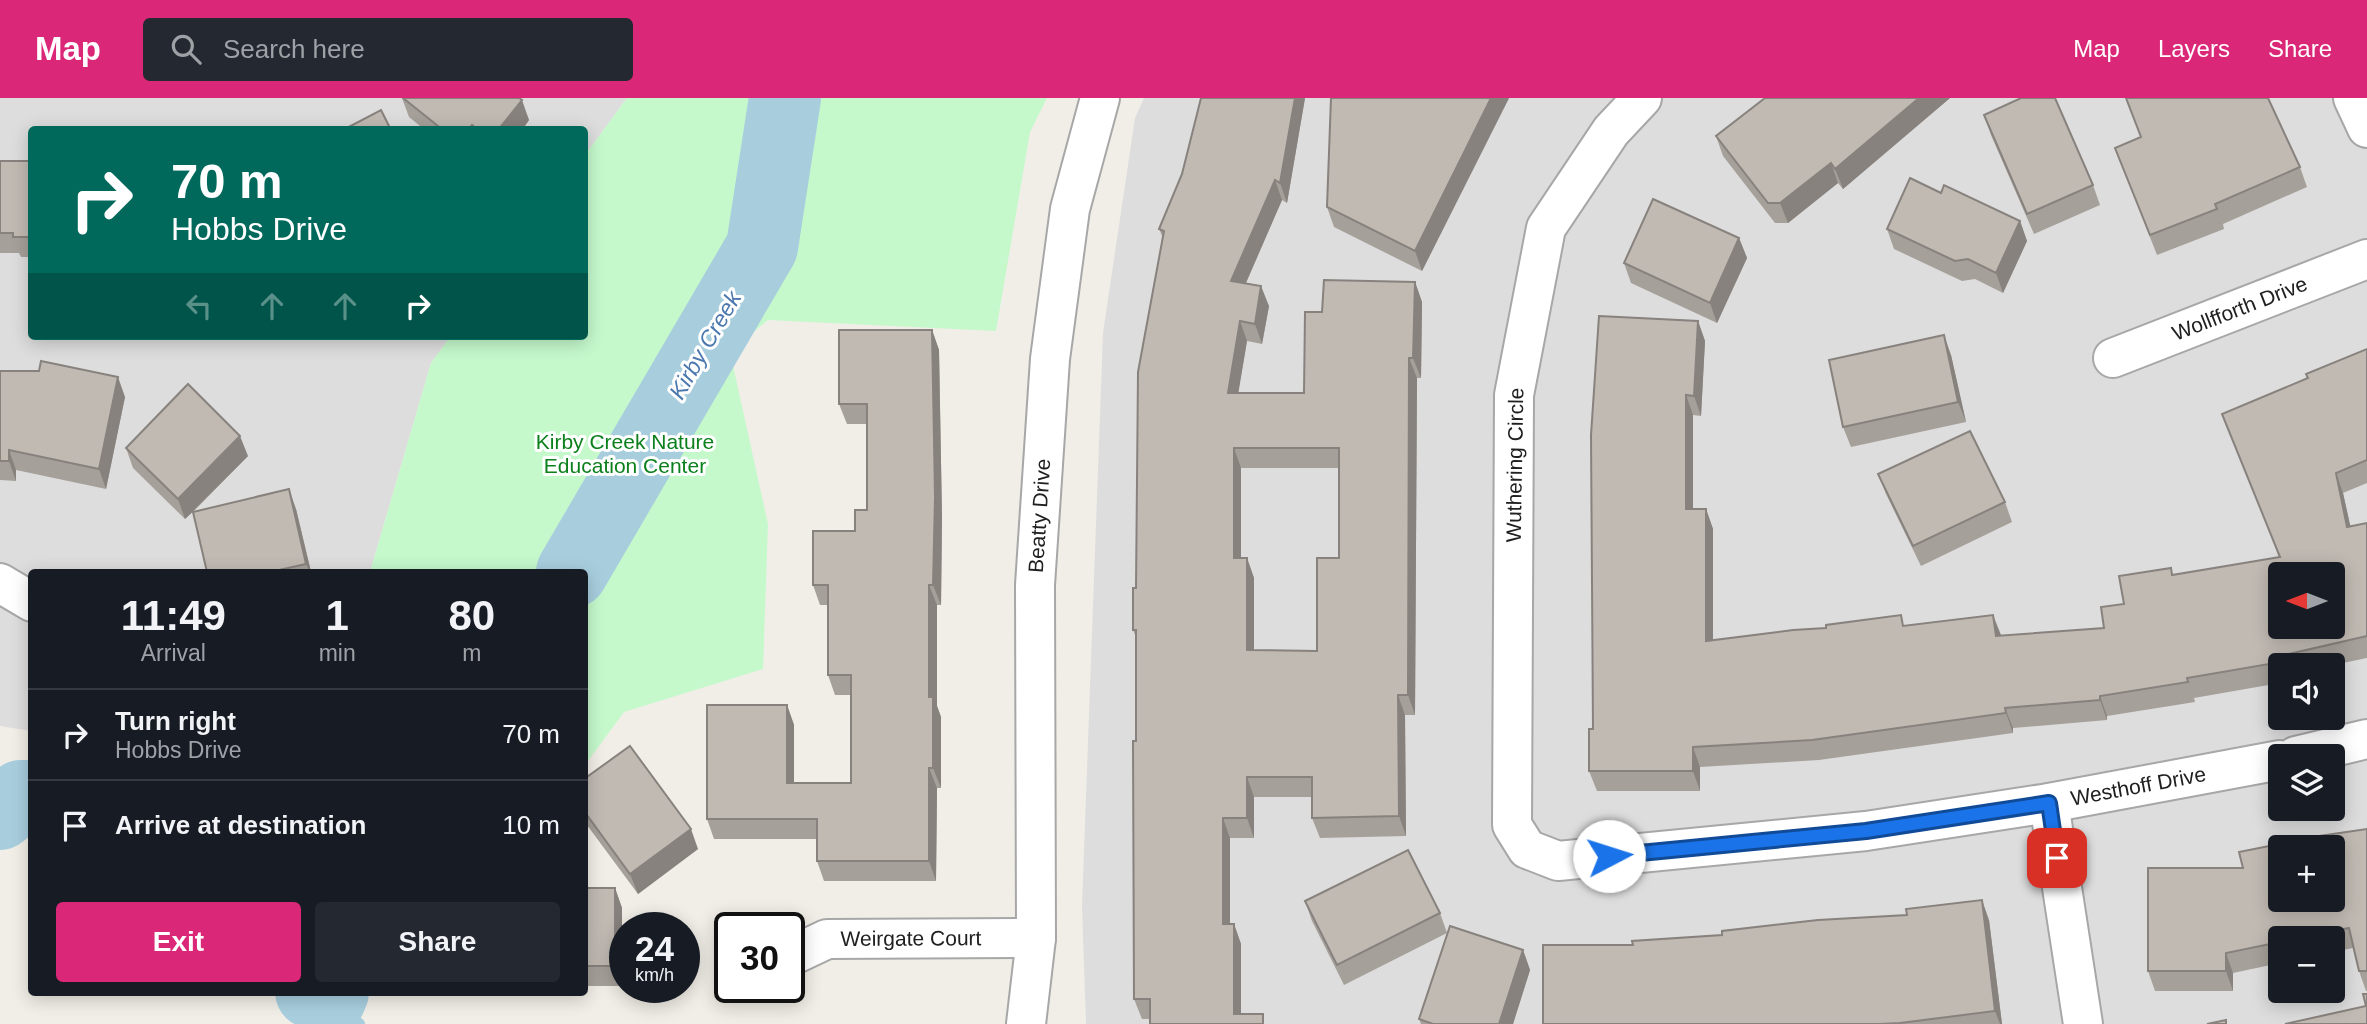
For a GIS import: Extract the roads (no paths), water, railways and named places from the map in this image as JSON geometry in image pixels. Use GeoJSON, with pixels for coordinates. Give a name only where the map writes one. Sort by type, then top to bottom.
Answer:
{"type":"FeatureCollection","features":[{"type":"Feature","properties":{"kind":"street","name":"Beatty Drive"},"geometry":{"type":"LineString","coordinates":[[1026,1024],[1036,938],[1034,585],[1050,359],[1070,209],[1100,98]]}},
{"type":"Feature","properties":{"kind":"street","name":"Wuthering Circle"},"geometry":{"type":"LineString","coordinates":[[1512,825],[1514,395],[1546,228],[1611,131],[1642,98]]}},
{"type":"Feature","properties":{"kind":"street"},"geometry":{"type":"LineString","coordinates":[[2353,98],[2367,128]]}},
{"type":"Feature","properties":{"kind":"street","name":"Wollfforth Drive"},"geometry":{"type":"LineString","coordinates":[[2113,358],[2367,259]]}},
{"type":"Feature","properties":{"kind":"street"},"geometry":{"type":"LineString","coordinates":[[0,583],[28,600]]}},
{"type":"Feature","properties":{"kind":"street"},"geometry":{"type":"LineString","coordinates":[[2345,744],[2367,739]]}},
{"type":"Feature","properties":{"kind":"street","name":"Westhoff Drive"},"geometry":{"type":"LineString","coordinates":[[1512,825],[1527,849],[1558,861],[1866,831],[2049,803],[2268,762]]}},
{"type":"Feature","properties":{"kind":"street"},"geometry":{"type":"LineString","coordinates":[[2049,803],[2083,1024]]}},
{"type":"Feature","properties":{"kind":"street","name":"Beatty Drive"},"geometry":{"type":"LineString","coordinates":[[1036,938],[1051,1024]]}},
{"type":"Feature","properties":{"kind":"street","name":"Weirgate Court"},"geometry":{"type":"LineString","coordinates":[[805,949],[827,939],[1036,938]]}},
{"type":"Feature","properties":{"kind":"waterway","name":"Kirby Creek"},"geometry":{"type":"LineString","coordinates":[[574,569],[762,247],[785,98]]}},
{"type":"Feature","properties":{"kind":"waterway","name":"Kirby Creek"},"geometry":{"type":"LineString","coordinates":[[0,814],[21,796],[28,796]]}},
{"type":"Feature","properties":{"kind":"waterway","name":"Kirby Creek"},"geometry":{"type":"LineString","coordinates":[[322,996],[330,999],[331,996]]}},
{"type":"Feature","properties":{"kind":"waterway"},"geometry":{"type":"LineString","coordinates":[[330,999],[359,1024]]}},
{"type":"Feature","properties":{"kind":"park label","name":"Kirby Creek Nature Education Center"},"geometry":{"type":"Point","coordinates":[625,454]}}]}
